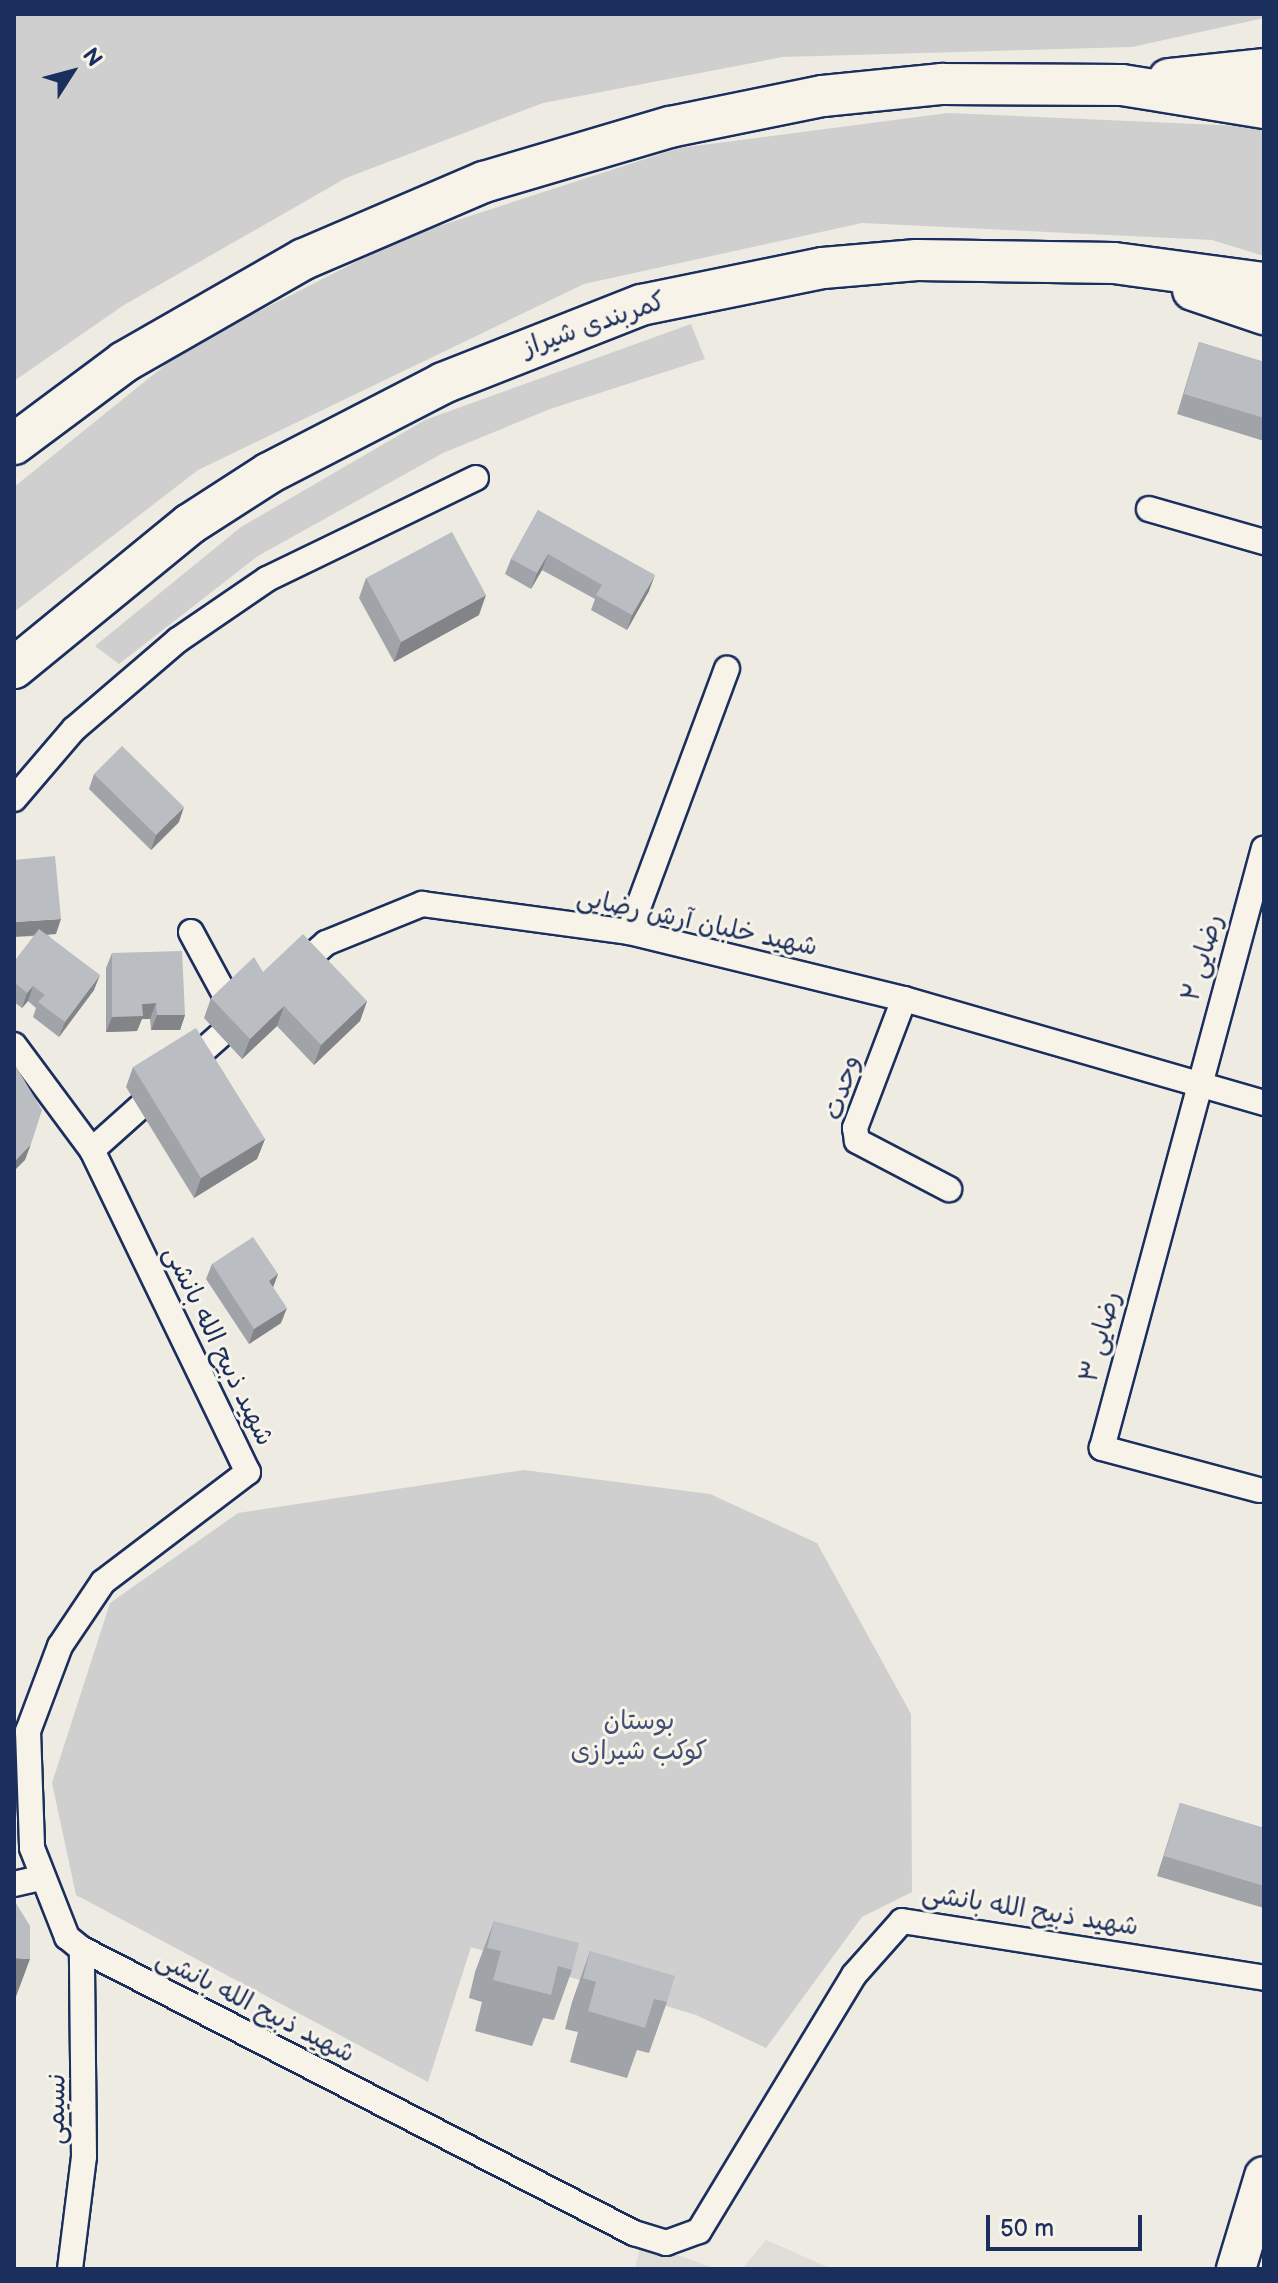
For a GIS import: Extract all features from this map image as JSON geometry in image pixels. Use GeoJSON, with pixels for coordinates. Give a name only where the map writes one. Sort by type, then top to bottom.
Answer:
{"type":"FeatureCollection","features":[{"type":"Feature","properties":{"kind":"highway"},"geometry":{"type":"LineString","coordinates":[[14,444],[124,362],[304,259],[484,182],[670,127],[823,96],[942,84],[1122,85],[1264,69]]}},
{"type":"Feature","properties":{"kind":"highway"},"geometry":{"type":"LineString","coordinates":[[1122,85],[1264,108]]}},
{"type":"Feature","properties":{"kind":"highway","name":"کمربندی شیراز"},"geometry":{"type":"LineString","coordinates":[[14,668],[190,524],[269,473],[443,383],[641,305],[823,268],[917,260],[1114,263],[1264,283]]}},
{"type":"Feature","properties":{"kind":"highway"},"geometry":{"type":"LineString","coordinates":[[1114,263],[1264,314]]}},
{"type":"Feature","properties":{"kind":"main road"},"geometry":{"type":"LineString","coordinates":[[1236,2269],[1264,2176]]}},
{"type":"Feature","properties":{"kind":"street"},"geometry":{"type":"LineString","coordinates":[[14,799],[74,729],[178,640],[267,579],[476,478]]}},
{"type":"Feature","properties":{"kind":"street"},"geometry":{"type":"LineString","coordinates":[[1149,509],[1264,542]]}},
{"type":"Feature","properties":{"kind":"street"},"geometry":{"type":"LineString","coordinates":[[629,932],[727,669]]}},
{"type":"Feature","properties":{"kind":"street","name":"رضایی ۲"},"geometry":{"type":"LineString","coordinates":[[1196,1083],[1264,848]]}},
{"type":"Feature","properties":{"kind":"street","name":"شهید خلبان آرش رضایی"},"geometry":{"type":"LineString","coordinates":[[92,1150],[326,943],[422,904],[629,932],[904,999],[1264,1103]]}},
{"type":"Feature","properties":{"kind":"street"},"geometry":{"type":"LineString","coordinates":[[191,932],[238,1019]]}},
{"type":"Feature","properties":{"kind":"street","name":"وحدت"},"geometry":{"type":"LineString","coordinates":[[904,999],[855,1128],[857,1141],[949,1189]]}},
{"type":"Feature","properties":{"kind":"street","name":"شهید ذبیح الله بانشی"},"geometry":{"type":"LineString","coordinates":[[14,1045],[92,1150],[248,1472],[103,1582],[60,1646],[28,1731],[32,1848],[41,1878],[67,1937],[82,1949],[666,2243],[699,2231],[854,1975],[902,1921],[1264,1978]]}},
{"type":"Feature","properties":{"kind":"street","name":"رضایی ۳"},"geometry":{"type":"LineString","coordinates":[[1196,1083],[1102,1448],[1259,1490]]}},
{"type":"Feature","properties":{"kind":"street"},"geometry":{"type":"LineString","coordinates":[[14,1884],[41,1878]]}},
{"type":"Feature","properties":{"kind":"street","name":"نسیمی"},"geometry":{"type":"LineString","coordinates":[[70,2269],[84,2157],[82,1949]]}},
{"type":"Feature","properties":{"kind":"shaded area"},"geometry":{"type":"Polygon","coordinates":[[[766,2240],[832,2269],[742,2269],[766,2240]]]}},
{"type":"Feature","properties":{"kind":"shaded area"},"geometry":{"type":"Polygon","coordinates":[[[641,2242],[717,2269],[635,2269],[641,2242]]]}},
{"type":"Feature","properties":{"kind":"green space"},"geometry":{"type":"Polygon","coordinates":[[[14,14],[1264,14],[1264,18],[1132,47],[783,57],[543,103],[346,178],[124,305],[14,381],[14,14]]]}},
{"type":"Feature","properties":{"kind":"green space"},"geometry":{"type":"Polygon","coordinates":[[[948,113],[1264,127],[1264,256],[1212,240],[862,223],[584,284],[198,470],[14,612],[14,487],[185,349],[405,237],[679,148],[948,113]]]}},
{"type":"Feature","properties":{"kind":"green space"},"geometry":{"type":"Polygon","coordinates":[[[691,324],[705,359],[550,409],[443,453],[258,556],[119,664],[95,646],[241,527],[425,420],[691,324]]]}},
{"type":"Feature","properties":{"kind":"green space","name":"بوستان کوکب شیرازی"},"geometry":{"type":"Polygon","coordinates":[[[524,1470],[710,1494],[817,1543],[911,1714],[912,1892],[862,1917],[766,2048],[696,2015],[471,1947],[428,2082],[76,1895],[52,1783],[110,1603],[238,1513],[524,1470]]]}},
{"type":"Feature","properties":{"kind":"building"},"geometry":{"type":"Polygon","coordinates":[[[1199,342],[1264,362],[1264,418],[1184,394],[1199,342]]]}},
{"type":"Feature","properties":{"kind":"building"},"geometry":{"type":"Polygon","coordinates":[[[538,510],[655,575],[632,615],[596,595],[602,585],[548,554],[537,573],[511,559],[538,510]]]}},
{"type":"Feature","properties":{"kind":"building"},"geometry":{"type":"Polygon","coordinates":[[[452,532],[486,595],[401,642],[366,578],[452,532]]]}},
{"type":"Feature","properties":{"kind":"building"},"geometry":{"type":"Polygon","coordinates":[[[122,746],[184,807],[156,835],[94,774],[122,746]]]}},
{"type":"Feature","properties":{"kind":"building"},"geometry":{"type":"Polygon","coordinates":[[[55,856],[61,919],[14,922],[14,860],[55,856]]]}},
{"type":"Feature","properties":{"kind":"building"},"geometry":{"type":"Polygon","coordinates":[[[39,929],[100,975],[65,1022],[38,1002],[45,995],[33,986],[27,993],[14,982],[14,962],[39,929]]]}},
{"type":"Feature","properties":{"kind":"building"},"geometry":{"type":"Polygon","coordinates":[[[303,934],[367,1001],[321,1045],[284,1006],[250,1039],[211,998],[254,957],[263,972],[303,934]]]}},
{"type":"Feature","properties":{"kind":"building"},"geometry":{"type":"Polygon","coordinates":[[[182,951],[185,1015],[157,1015],[156,1003],[142,1004],[143,1016],[112,1017],[112,953],[182,951]]]}},
{"type":"Feature","properties":{"kind":"building"},"geometry":{"type":"Polygon","coordinates":[[[196,1028],[265,1139],[201,1178],[133,1067],[196,1028]]]}},
{"type":"Feature","properties":{"kind":"building"},"geometry":{"type":"Polygon","coordinates":[[[14,1063],[42,1110],[31,1144],[14,1162],[14,1063]]]}},
{"type":"Feature","properties":{"kind":"building"},"geometry":{"type":"Polygon","coordinates":[[[253,1237],[278,1274],[269,1281],[287,1308],[254,1329],[212,1264],[253,1237]]]}},
{"type":"Feature","properties":{"kind":"building"},"geometry":{"type":"Polygon","coordinates":[[[1180,1803],[1264,1828],[1264,1886],[1164,1856],[1180,1803]]]}},
{"type":"Feature","properties":{"kind":"building"},"geometry":{"type":"Polygon","coordinates":[[[14,1900],[30,1926],[30,1959],[14,1958],[14,1900]]]}},
{"type":"Feature","properties":{"kind":"building"},"geometry":{"type":"Polygon","coordinates":[[[494,1921],[579,1943],[572,1970],[558,1966],[551,1995],[493,1980],[501,1951],[487,1948],[494,1921]]]}},
{"type":"Feature","properties":{"kind":"building"},"geometry":{"type":"Polygon","coordinates":[[[590,1951],[675,1976],[667,2002],[654,1999],[645,2028],[588,2011],[596,1982],[583,1978],[590,1951]]]}}]}
